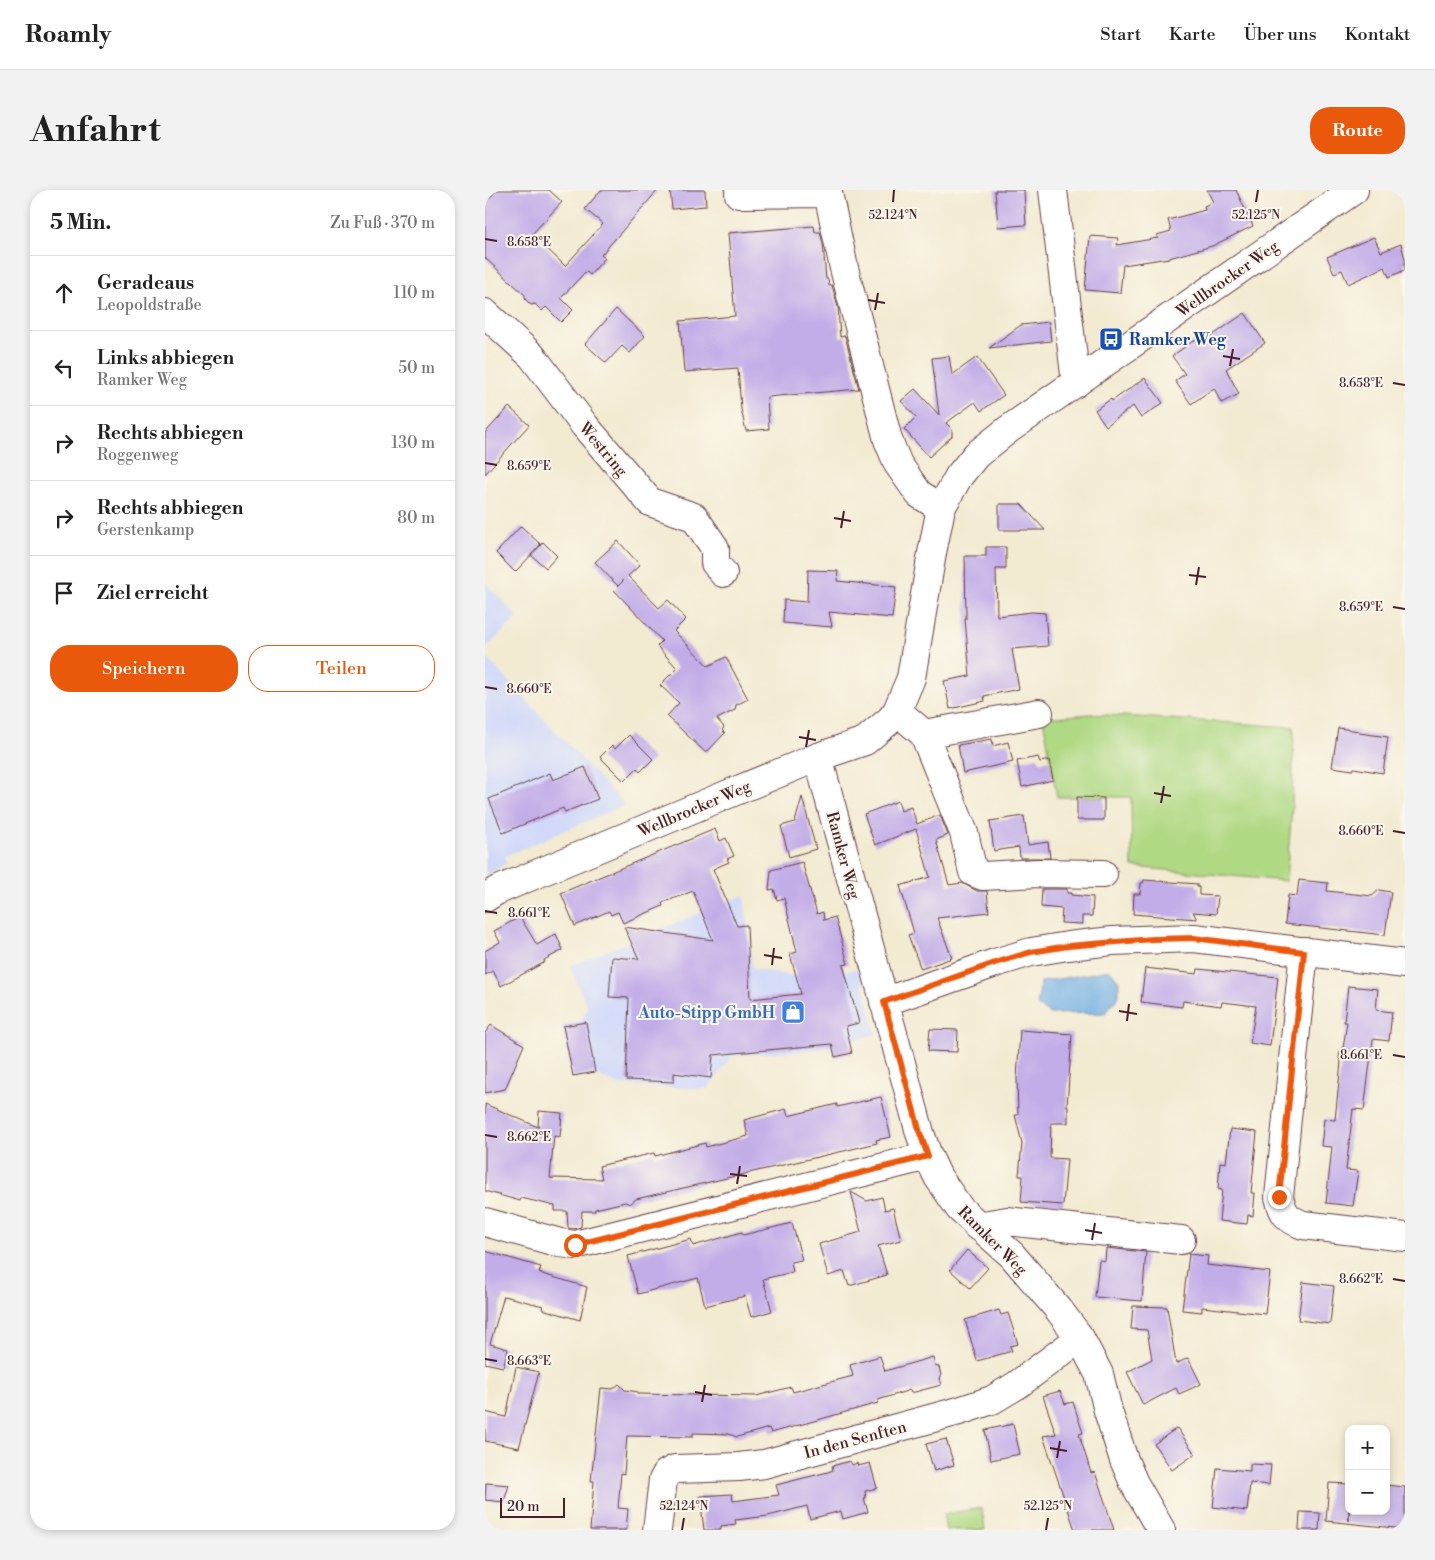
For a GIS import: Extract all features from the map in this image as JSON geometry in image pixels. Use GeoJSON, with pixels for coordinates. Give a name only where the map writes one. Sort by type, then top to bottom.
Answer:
{"type":"FeatureCollection","features":[{"type":"Feature","properties":{"kind":"street"},"geometry":{"type":"LineString","coordinates":[[1053,190],[1076,383]]}},
{"type":"Feature","properties":{"kind":"street","name":"Wellbrocker Weg"},"geometry":{"type":"LineString","coordinates":[[485,898],[541,872],[818,758],[865,741],[890,720],[897,711],[911,678],[931,553],[941,508],[959,476],[976,455],[1076,383],[1354,190]]}},
{"type":"Feature","properties":{"kind":"street"},"geometry":{"type":"LineString","coordinates":[[739,194],[829,193],[844,268],[888,440],[898,464],[919,494],[941,508]]}},
{"type":"Feature","properties":{"kind":"street","name":"Westring"},"geometry":{"type":"LineString","coordinates":[[485,313],[532,356],[585,426],[650,502],[693,517],[715,548],[715,563],[723,573]]}},
{"type":"Feature","properties":{"kind":"street"},"geometry":{"type":"LineString","coordinates":[[897,711],[924,734],[964,833],[973,872],[983,876],[1038,873],[1103,874]]}},
{"type":"Feature","properties":{"kind":"street"},"geometry":{"type":"LineString","coordinates":[[924,734],[1039,713]]}},
{"type":"Feature","properties":{"kind":"street","name":"Ramker Weg"},"geometry":{"type":"LineString","coordinates":[[818,758],[920,1133],[928,1156],[938,1177],[960,1209],[977,1226],[1013,1255],[1080,1338],[1099,1374],[1124,1460],[1134,1483],[1161,1530]]}},
{"type":"Feature","properties":{"kind":"street"},"geometry":{"type":"LineString","coordinates":[[884,1002],[1031,952],[1068,946],[1137,940],[1194,938],[1405,964]]}},
{"type":"Feature","properties":{"kind":"street"},"geometry":{"type":"LineString","coordinates":[[1304,952],[1279,1197],[1282,1209],[1290,1220],[1303,1225],[1405,1237]]}},
{"type":"Feature","properties":{"kind":"street"},"geometry":{"type":"LineString","coordinates":[[485,1222],[560,1243],[575,1245],[928,1156]]}},
{"type":"Feature","properties":{"kind":"street"},"geometry":{"type":"LineString","coordinates":[[977,1226],[1007,1220],[1181,1240]]}},
{"type":"Feature","properties":{"kind":"street","name":"In den Senften"},"geometry":{"type":"LineString","coordinates":[[657,1530],[663,1480],[667,1473],[675,1469],[739,1467],[764,1464],[993,1400],[1017,1385],[1080,1338]]}},
{"type":"Feature","properties":{"kind":"shaded area"},"geometry":{"type":"Polygon","coordinates":[[[485,583],[518,617],[485,649],[485,583]]]}},
{"type":"Feature","properties":{"kind":"shaded area"},"geometry":{"type":"Polygon","coordinates":[[[485,656],[625,805],[505,856],[507,863],[485,875],[485,656]]]}},
{"type":"Feature","properties":{"kind":"shaded area"},"geometry":{"type":"Polygon","coordinates":[[[744,895],[753,969],[816,980],[859,968],[876,1034],[827,1048],[732,1056],[708,1089],[619,1085],[593,1074],[572,1078],[562,1026],[579,1021],[588,1009],[570,966],[744,895]]]}},
{"type":"Feature","properties":{"kind":"green space"},"geometry":{"type":"Polygon","coordinates":[[[1091,714],[1294,727],[1292,807],[1286,881],[1132,867],[1131,797],[1057,797],[1043,718],[1091,714]]]}},
{"type":"Feature","properties":{"kind":"green space"},"geometry":{"type":"Polygon","coordinates":[[[982,1508],[985,1530],[946,1530],[943,1514],[982,1508]]]}},
{"type":"Feature","properties":{"kind":"water"},"geometry":{"type":"Polygon","coordinates":[[[1110,970],[1119,981],[1119,996],[1105,1013],[1050,1014],[1037,1006],[1041,982],[1110,970]]]}},
{"type":"Feature","properties":{"kind":"building"},"geometry":{"type":"Polygon","coordinates":[[[497,190],[549,190],[562,202],[532,234],[565,266],[603,224],[585,209],[601,190],[658,190],[601,255],[605,258],[590,275],[586,271],[561,298],[573,310],[561,322],[546,307],[542,311],[535,304],[531,305],[525,299],[525,295],[485,258],[485,203],[497,190]]]}},
{"type":"Feature","properties":{"kind":"building"},"geometry":{"type":"Polygon","coordinates":[[[670,190],[705,190],[706,206],[672,209],[670,190]]]}},
{"type":"Feature","properties":{"kind":"building"},"geometry":{"type":"Polygon","coordinates":[[[995,190],[1024,190],[1026,225],[998,227],[995,190]]]}},
{"type":"Feature","properties":{"kind":"building"},"geometry":{"type":"Polygon","coordinates":[[[1207,190],[1236,190],[1253,226],[1212,246],[1169,258],[1123,265],[1120,293],[1085,290],[1090,236],[1118,238],[1117,245],[1158,238],[1157,235],[1171,231],[1168,220],[1205,210],[1204,206],[1213,202],[1207,190]]]}},
{"type":"Feature","properties":{"kind":"building"},"geometry":{"type":"Polygon","coordinates":[[[814,226],[815,232],[820,232],[826,279],[828,279],[829,286],[832,285],[838,307],[840,337],[845,336],[859,389],[767,397],[769,429],[746,431],[741,409],[738,368],[684,372],[680,321],[735,316],[728,233],[814,226]]]}},
{"type":"Feature","properties":{"kind":"building"},"geometry":{"type":"Polygon","coordinates":[[[1374,237],[1381,252],[1401,244],[1405,259],[1405,270],[1389,277],[1385,267],[1348,284],[1342,270],[1334,273],[1327,257],[1374,237]]]}},
{"type":"Feature","properties":{"kind":"building"},"geometry":{"type":"Polygon","coordinates":[[[616,309],[645,336],[630,353],[622,346],[606,363],[585,344],[616,309]]]}},
{"type":"Feature","properties":{"kind":"building"},"geometry":{"type":"Polygon","coordinates":[[[1245,313],[1265,343],[1226,369],[1239,394],[1221,403],[1214,388],[1191,404],[1175,381],[1185,374],[1172,356],[1196,339],[1200,344],[1245,313]]]}},
{"type":"Feature","properties":{"kind":"building"},"geometry":{"type":"Polygon","coordinates":[[[1049,322],[1051,341],[989,348],[1021,325],[1049,322]]]}},
{"type":"Feature","properties":{"kind":"building"},"geometry":{"type":"Polygon","coordinates":[[[949,356],[952,375],[977,357],[1004,395],[981,411],[975,402],[946,423],[952,429],[952,436],[929,457],[904,429],[916,417],[901,401],[915,389],[939,415],[932,358],[949,356]]]}},
{"type":"Feature","properties":{"kind":"building"},"geometry":{"type":"Polygon","coordinates":[[[1145,378],[1163,403],[1141,418],[1133,406],[1106,426],[1095,410],[1111,399],[1112,401],[1145,378]]]}},
{"type":"Feature","properties":{"kind":"building"},"geometry":{"type":"Polygon","coordinates":[[[509,407],[529,425],[485,474],[485,433],[509,407]]]}},
{"type":"Feature","properties":{"kind":"building"},"geometry":{"type":"Polygon","coordinates":[[[999,504],[1021,504],[1045,530],[999,530],[999,504]]]}},
{"type":"Feature","properties":{"kind":"building"},"geometry":{"type":"Polygon","coordinates":[[[521,526],[541,545],[515,572],[496,553],[521,526]]]}},
{"type":"Feature","properties":{"kind":"building"},"geometry":{"type":"Polygon","coordinates":[[[618,541],[640,565],[628,576],[659,608],[668,600],[686,619],[674,631],[708,666],[726,657],[748,699],[736,705],[735,710],[717,719],[724,727],[722,730],[725,733],[706,753],[667,716],[679,703],[660,685],[677,668],[657,646],[662,641],[614,590],[618,586],[595,562],[618,541]]]}},
{"type":"Feature","properties":{"kind":"building"},"geometry":{"type":"Polygon","coordinates":[[[543,542],[557,556],[546,568],[531,555],[543,542]]]}},
{"type":"Feature","properties":{"kind":"building"},"geometry":{"type":"Polygon","coordinates":[[[986,547],[1006,547],[1006,569],[996,569],[997,616],[1032,612],[1045,613],[1048,646],[1012,649],[1019,689],[984,696],[985,701],[950,709],[944,681],[970,676],[965,619],[965,556],[986,556],[986,547]]]}},
{"type":"Feature","properties":{"kind":"building"},"geometry":{"type":"Polygon","coordinates":[[[808,570],[838,571],[837,581],[896,587],[892,618],[829,612],[832,627],[783,623],[784,600],[807,602],[808,570]]]}},
{"type":"Feature","properties":{"kind":"building"},"geometry":{"type":"Polygon","coordinates":[[[1338,728],[1388,737],[1383,773],[1354,768],[1353,770],[1332,767],[1338,728]]]}},
{"type":"Feature","properties":{"kind":"building"},"geometry":{"type":"Polygon","coordinates":[[[629,735],[653,759],[640,772],[637,768],[624,781],[600,757],[612,745],[615,749],[629,735]]]}},
{"type":"Feature","properties":{"kind":"building"},"geometry":{"type":"Polygon","coordinates":[[[992,739],[993,746],[1008,742],[1013,762],[963,773],[958,745],[992,739]]]}},
{"type":"Feature","properties":{"kind":"building"},"geometry":{"type":"Polygon","coordinates":[[[1038,757],[1040,762],[1049,760],[1053,780],[1022,787],[1017,761],[1038,757]]]}},
{"type":"Feature","properties":{"kind":"building"},"geometry":{"type":"Polygon","coordinates":[[[585,767],[598,799],[565,812],[563,808],[503,833],[489,799],[550,773],[553,780],[585,767]]]}},
{"type":"Feature","properties":{"kind":"building"},"geometry":{"type":"Polygon","coordinates":[[[802,797],[816,849],[789,857],[781,826],[795,822],[802,797]]]}},
{"type":"Feature","properties":{"kind":"building"},"geometry":{"type":"Polygon","coordinates":[[[1077,797],[1104,798],[1104,820],[1077,820],[1077,797]]]}},
{"type":"Feature","properties":{"kind":"building"},"geometry":{"type":"Polygon","coordinates":[[[898,801],[901,811],[911,807],[917,824],[940,815],[948,835],[936,840],[949,885],[962,883],[977,891],[987,891],[989,912],[937,918],[952,958],[921,969],[908,935],[914,933],[900,886],[930,877],[916,829],[875,845],[864,814],[898,801]]]}},
{"type":"Feature","properties":{"kind":"building"},"geometry":{"type":"Polygon","coordinates":[[[1024,816],[1028,845],[1048,842],[1050,858],[1020,858],[1019,847],[994,851],[990,821],[1024,816]]]}},
{"type":"Feature","properties":{"kind":"building"},"geometry":{"type":"Polygon","coordinates":[[[715,829],[720,841],[726,838],[734,856],[727,859],[729,862],[713,869],[737,926],[747,925],[750,999],[801,994],[790,954],[797,952],[784,898],[777,900],[774,889],[769,890],[771,870],[802,862],[817,914],[823,912],[824,920],[835,917],[848,964],[843,965],[859,1023],[846,1026],[852,1053],[835,1057],[832,1044],[713,1055],[711,1078],[674,1073],[674,1082],[626,1080],[629,998],[609,997],[612,957],[639,959],[624,927],[713,940],[693,891],[662,903],[663,906],[623,923],[618,912],[611,915],[609,911],[575,926],[561,893],[715,829]]]}},
{"type":"Feature","properties":{"kind":"building"},"geometry":{"type":"Polygon","coordinates":[[[1144,880],[1197,884],[1199,895],[1218,896],[1216,914],[1193,912],[1197,919],[1133,914],[1134,894],[1140,894],[1141,883],[1144,880]]]}},
{"type":"Feature","properties":{"kind":"building"},"geometry":{"type":"Polygon","coordinates":[[[1299,880],[1328,883],[1327,891],[1372,896],[1379,890],[1391,892],[1385,935],[1285,924],[1288,895],[1297,896],[1299,880]]]}},
{"type":"Feature","properties":{"kind":"building"},"geometry":{"type":"Polygon","coordinates":[[[1042,889],[1067,889],[1067,893],[1072,893],[1071,895],[1093,897],[1092,916],[1082,916],[1082,924],[1061,923],[1062,909],[1041,907],[1042,889]]]}},
{"type":"Feature","properties":{"kind":"building"},"geometry":{"type":"Polygon","coordinates":[[[520,917],[537,945],[556,934],[563,950],[501,986],[493,971],[485,975],[485,951],[500,942],[494,931],[520,917]]]}},
{"type":"Feature","properties":{"kind":"building"},"geometry":{"type":"Polygon","coordinates":[[[1145,968],[1197,974],[1198,969],[1278,977],[1270,1046],[1250,1043],[1256,1006],[1222,1002],[1221,1006],[1183,1001],[1182,1007],[1141,1002],[1145,968]]]}},
{"type":"Feature","properties":{"kind":"building"},"geometry":{"type":"Polygon","coordinates":[[[1348,986],[1378,989],[1376,1010],[1392,1012],[1389,1041],[1373,1039],[1364,1110],[1353,1109],[1346,1170],[1358,1171],[1353,1206],[1326,1203],[1332,1147],[1321,1146],[1324,1119],[1335,1120],[1341,1062],[1339,1059],[1340,1051],[1343,1048],[1347,1022],[1344,1022],[1348,986]]]}},
{"type":"Feature","properties":{"kind":"building"},"geometry":{"type":"Polygon","coordinates":[[[586,1022],[595,1072],[573,1076],[563,1026],[586,1022]]]}},
{"type":"Feature","properties":{"kind":"building"},"geometry":{"type":"Polygon","coordinates":[[[491,1025],[524,1045],[505,1089],[485,1093],[485,1033],[491,1025]]]}},
{"type":"Feature","properties":{"kind":"building"},"geometry":{"type":"Polygon","coordinates":[[[930,1029],[958,1030],[957,1052],[928,1051],[930,1029]]]}},
{"type":"Feature","properties":{"kind":"building"},"geometry":{"type":"Polygon","coordinates":[[[1020,1030],[1072,1034],[1067,1106],[1068,1123],[1051,1123],[1050,1158],[1067,1159],[1063,1205],[1021,1202],[1023,1176],[1019,1176],[1022,1143],[1015,1115],[1018,1115],[1017,1079],[1020,1030]]]}},
{"type":"Feature","properties":{"kind":"building"},"geometry":{"type":"Polygon","coordinates":[[[881,1097],[891,1137],[876,1140],[877,1143],[636,1199],[630,1204],[625,1202],[595,1209],[595,1211],[582,1211],[581,1227],[574,1229],[568,1228],[567,1211],[555,1211],[555,1206],[521,1198],[520,1201],[485,1191],[485,1104],[538,1127],[539,1111],[562,1113],[560,1137],[554,1136],[550,1178],[602,1179],[599,1166],[654,1153],[655,1156],[705,1143],[706,1147],[748,1136],[744,1120],[786,1109],[788,1116],[837,1104],[837,1107],[881,1097]]]}},
{"type":"Feature","properties":{"kind":"building"},"geometry":{"type":"Polygon","coordinates":[[[1230,1129],[1257,1132],[1251,1193],[1255,1193],[1253,1216],[1248,1215],[1247,1224],[1219,1221],[1222,1190],[1218,1189],[1220,1162],[1226,1163],[1230,1129]]]}},
{"type":"Feature","properties":{"kind":"building"},"geometry":{"type":"Polygon","coordinates":[[[851,1192],[867,1201],[882,1197],[885,1210],[893,1208],[901,1240],[878,1246],[887,1275],[849,1286],[844,1271],[828,1276],[819,1244],[861,1232],[851,1192]]]}},
{"type":"Feature","properties":{"kind":"building"},"geometry":{"type":"Polygon","coordinates":[[[792,1223],[802,1260],[791,1262],[793,1272],[763,1279],[772,1311],[751,1317],[745,1296],[705,1306],[698,1278],[638,1294],[628,1256],[691,1239],[693,1246],[742,1232],[743,1235],[792,1223]]]}},
{"type":"Feature","properties":{"kind":"building"},"geometry":{"type":"Polygon","coordinates":[[[1106,1248],[1146,1252],[1142,1301],[1095,1297],[1099,1260],[1105,1261],[1106,1248]]]}},
{"type":"Feature","properties":{"kind":"building"},"geometry":{"type":"Polygon","coordinates":[[[967,1250],[988,1268],[970,1288],[950,1270],[967,1250]]]}},
{"type":"Feature","properties":{"kind":"building"},"geometry":{"type":"Polygon","coordinates":[[[485,1251],[541,1267],[539,1273],[587,1287],[580,1320],[542,1309],[543,1306],[504,1296],[490,1344],[508,1349],[503,1367],[485,1363],[485,1251]]]}},
{"type":"Feature","properties":{"kind":"building"},"geometry":{"type":"Polygon","coordinates":[[[1189,1254],[1208,1256],[1207,1265],[1270,1272],[1265,1314],[1202,1307],[1202,1312],[1182,1310],[1189,1254]]]}},
{"type":"Feature","properties":{"kind":"building"},"geometry":{"type":"Polygon","coordinates":[[[1303,1282],[1334,1286],[1330,1324],[1298,1320],[1303,1282]]]}},
{"type":"Feature","properties":{"kind":"building"},"geometry":{"type":"Polygon","coordinates":[[[1133,1306],[1167,1307],[1176,1364],[1188,1358],[1201,1384],[1179,1394],[1176,1388],[1143,1405],[1127,1372],[1152,1359],[1147,1330],[1131,1329],[1133,1306]]]}},
{"type":"Feature","properties":{"kind":"building"},"geometry":{"type":"Polygon","coordinates":[[[999,1310],[1001,1315],[1008,1313],[1018,1344],[1010,1346],[1012,1351],[977,1361],[965,1320],[999,1310]]]}},
{"type":"Feature","properties":{"kind":"building"},"geometry":{"type":"Polygon","coordinates":[[[880,1356],[885,1371],[933,1357],[935,1365],[939,1367],[941,1385],[911,1393],[910,1390],[878,1400],[878,1403],[771,1433],[769,1428],[737,1437],[729,1434],[693,1433],[693,1437],[627,1436],[624,1474],[621,1473],[618,1508],[628,1509],[626,1530],[590,1530],[594,1481],[591,1481],[601,1388],[613,1389],[619,1384],[625,1390],[638,1392],[637,1394],[756,1396],[791,1387],[793,1392],[853,1376],[850,1365],[880,1356]]]}},
{"type":"Feature","properties":{"kind":"building"},"geometry":{"type":"Polygon","coordinates":[[[516,1367],[539,1372],[519,1448],[485,1441],[485,1412],[506,1417],[516,1367]]]}},
{"type":"Feature","properties":{"kind":"building"},"geometry":{"type":"Polygon","coordinates":[[[1060,1391],[1065,1404],[1073,1402],[1083,1433],[1079,1434],[1091,1473],[1095,1472],[1114,1530],[1075,1530],[1043,1436],[1056,1434],[1043,1396],[1060,1391]]]}},
{"type":"Feature","properties":{"kind":"building"},"geometry":{"type":"Polygon","coordinates":[[[1013,1424],[1020,1454],[991,1460],[985,1430],[1013,1424]]]}},
{"type":"Feature","properties":{"kind":"building"},"geometry":{"type":"Polygon","coordinates":[[[1177,1428],[1195,1454],[1172,1470],[1154,1444],[1177,1428]]]}},
{"type":"Feature","properties":{"kind":"building"},"geometry":{"type":"Polygon","coordinates":[[[946,1439],[954,1465],[934,1471],[926,1444],[946,1439]]]}},
{"type":"Feature","properties":{"kind":"building"},"geometry":{"type":"Polygon","coordinates":[[[850,1461],[852,1465],[857,1463],[858,1466],[870,1463],[877,1488],[865,1491],[866,1498],[864,1498],[868,1512],[843,1519],[841,1511],[810,1519],[807,1506],[768,1516],[735,1520],[736,1524],[721,1526],[721,1530],[704,1530],[700,1496],[732,1494],[733,1501],[779,1495],[776,1485],[828,1472],[833,1470],[832,1466],[850,1461]]]}},
{"type":"Feature","properties":{"kind":"building"},"geometry":{"type":"Polygon","coordinates":[[[1250,1464],[1271,1465],[1269,1485],[1250,1483],[1247,1511],[1213,1507],[1217,1468],[1250,1471],[1250,1464]]]}},
{"type":"Feature","properties":{"kind":"building"},"geometry":{"type":"Polygon","coordinates":[[[486,1483],[509,1485],[504,1502],[485,1500],[486,1483]]]}},
{"type":"Feature","properties":{"kind":"building"},"geometry":{"type":"Polygon","coordinates":[[[1329,1483],[1345,1484],[1345,1515],[1390,1515],[1390,1485],[1405,1487],[1405,1529],[1326,1521],[1329,1483]]]}},
{"type":"Feature","properties":{"kind":"building"},"geometry":{"type":"Polygon","coordinates":[[[1300,1512],[1320,1513],[1319,1530],[1299,1530],[1300,1512]]]}},
{"type":"Feature","properties":{"kind":"place","name":"Ramker Weg"},"geometry":{"type":"Point","coordinates":[1111,339]}},
{"type":"Feature","properties":{"kind":"place","name":"Auto-Stipp GmbH"},"geometry":{"type":"Point","coordinates":[793,1012]}},
{"type":"Feature","properties":{"kind":"route"},"geometry":{"type":"LineString","coordinates":[[575,1245],[928,1156],[884,1002],[1031,952],[1112,941],[1194,938],[1238,942],[1304,952],[1279,1197]]}}]}
